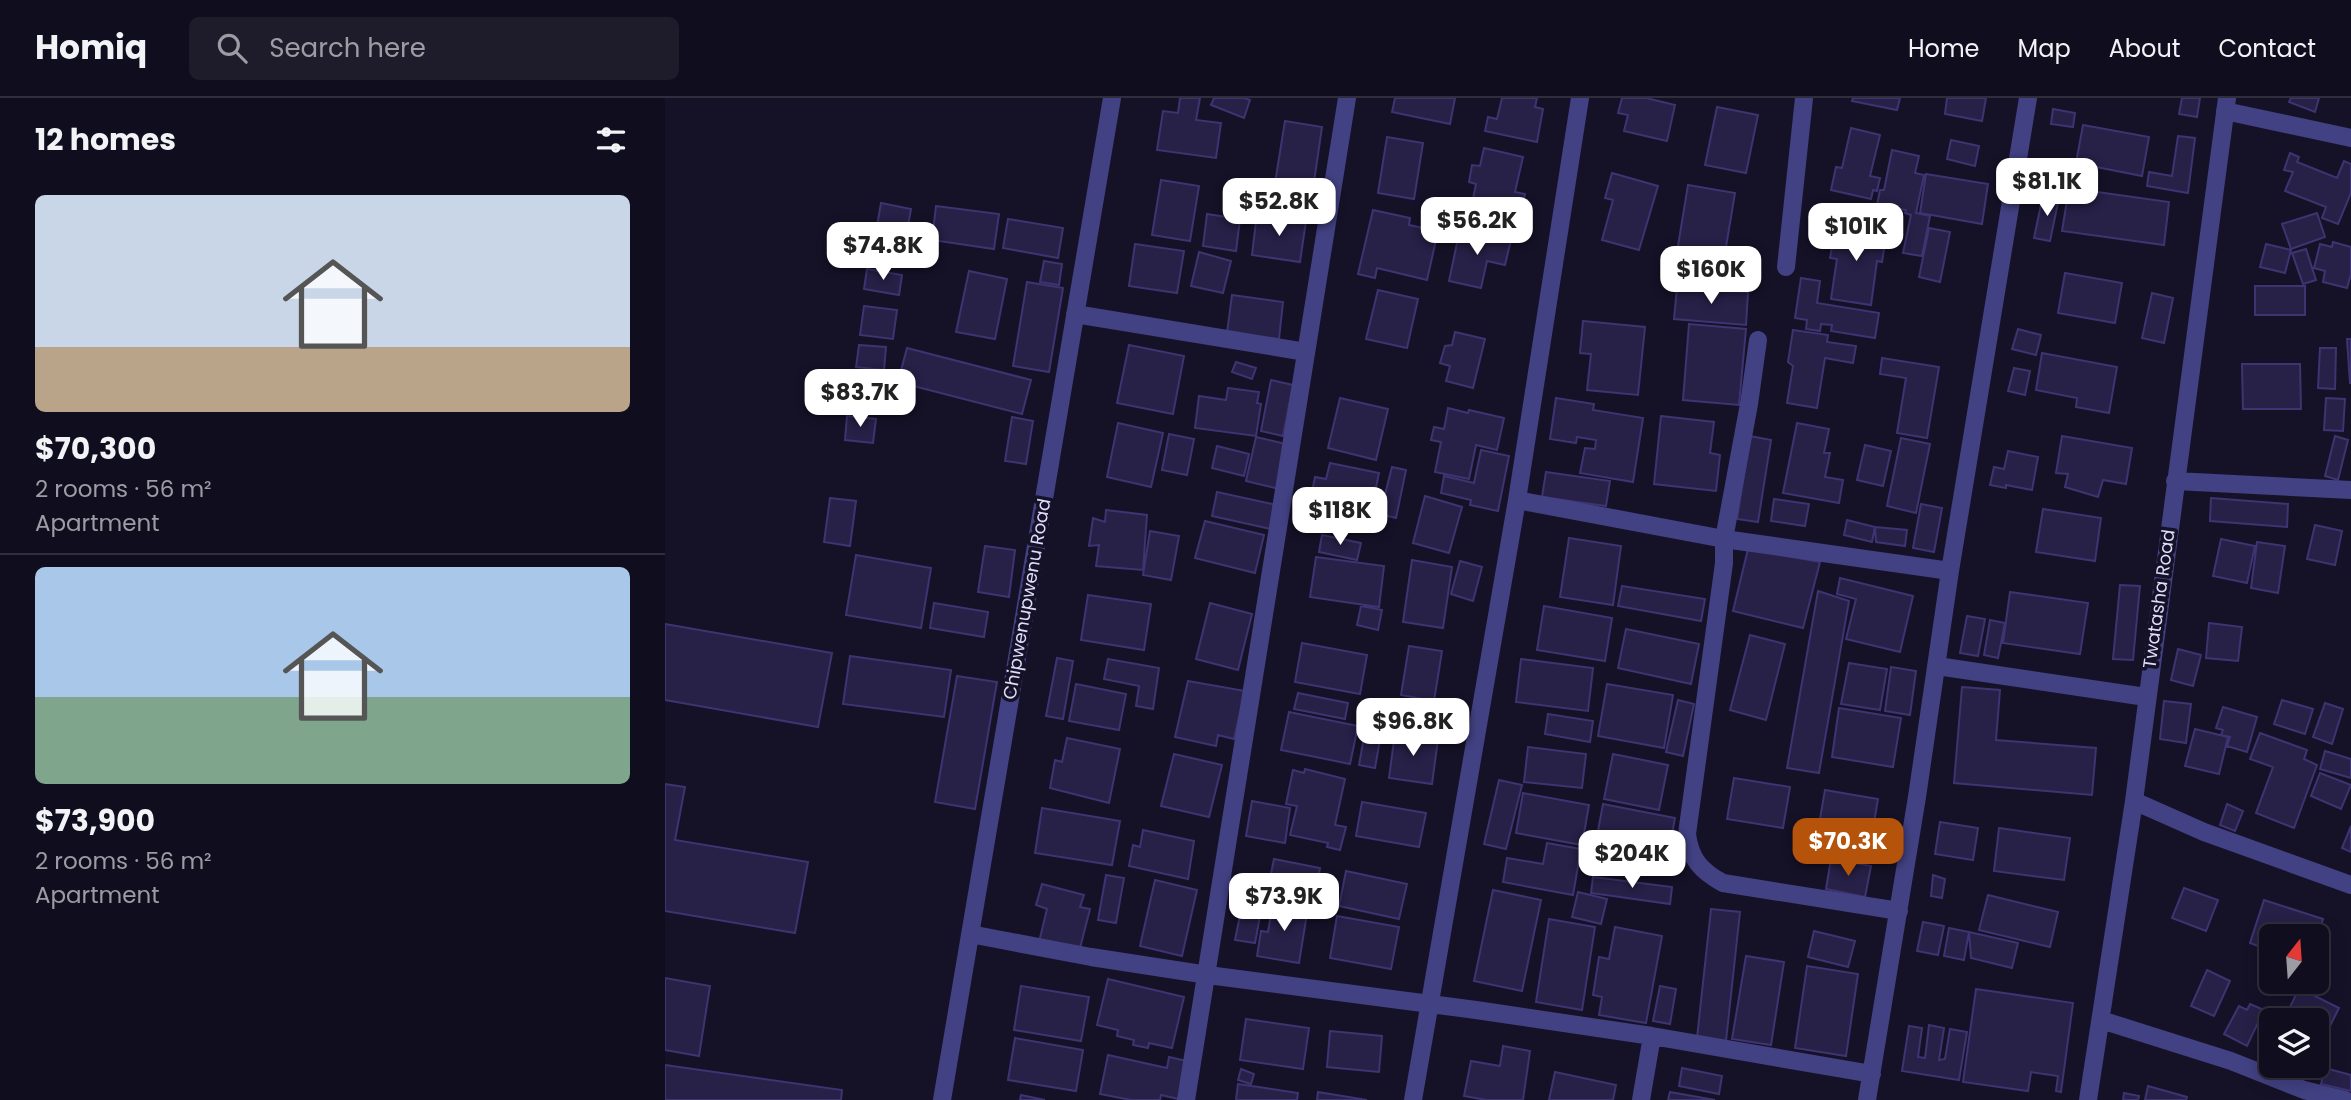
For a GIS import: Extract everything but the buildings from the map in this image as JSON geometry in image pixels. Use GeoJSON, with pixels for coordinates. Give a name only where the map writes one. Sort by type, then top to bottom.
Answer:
{"type":"FeatureCollection","features":[{"type":"Feature","properties":{"kind":"street","name":"Chipwenupwenu Road"},"geometry":{"type":"LineString","coordinates":[[942,1100],[1112,98]]}},
{"type":"Feature","properties":{"kind":"street"},"geometry":{"type":"LineString","coordinates":[[1187,1100],[1347,98]]}},
{"type":"Feature","properties":{"kind":"street"},"geometry":{"type":"LineString","coordinates":[[1413,1100],[1517,500],[1580,98]]}},
{"type":"Feature","properties":{"kind":"street"},"geometry":{"type":"LineString","coordinates":[[1786,267],[1804,98]]}},
{"type":"Feature","properties":{"kind":"street"},"geometry":{"type":"LineString","coordinates":[[1867,1100],[2028,98]]}},
{"type":"Feature","properties":{"kind":"street"},"geometry":{"type":"LineString","coordinates":[[2226,104],[2351,138]]}},
{"type":"Feature","properties":{"kind":"street","name":"Twatasha Road"},"geometry":{"type":"LineString","coordinates":[[2088,1100],[2134,801],[2226,104]]}},
{"type":"Feature","properties":{"kind":"street"},"geometry":{"type":"LineString","coordinates":[[1075,314],[1306,352]]}},
{"type":"Feature","properties":{"kind":"street"},"geometry":{"type":"LineString","coordinates":[[1758,340],[1724,539],[1722,576],[1687,834],[1688,848],[1695,862],[1706,874],[1723,883],[1899,911]]}},
{"type":"Feature","properties":{"kind":"street"},"geometry":{"type":"LineString","coordinates":[[2175,481],[2351,490]]}},
{"type":"Feature","properties":{"kind":"street"},"geometry":{"type":"LineString","coordinates":[[1517,500],[1724,539],[1950,572]]}},
{"type":"Feature","properties":{"kind":"street"},"geometry":{"type":"LineString","coordinates":[[1937,666],[2146,697]]}},
{"type":"Feature","properties":{"kind":"street"},"geometry":{"type":"LineString","coordinates":[[2134,801],[2204,832],[2351,885]]}},
{"type":"Feature","properties":{"kind":"street"},"geometry":{"type":"LineString","coordinates":[[970,934],[1091,957],[1652,1036],[1872,1074]]}},
{"type":"Feature","properties":{"kind":"street"},"geometry":{"type":"LineString","coordinates":[[2101,1020],[2231,1061],[2304,1090],[2345,1100]]}},
{"type":"Feature","properties":{"kind":"street"},"geometry":{"type":"LineString","coordinates":[[1641,1100],[1652,1036]]}}]}
